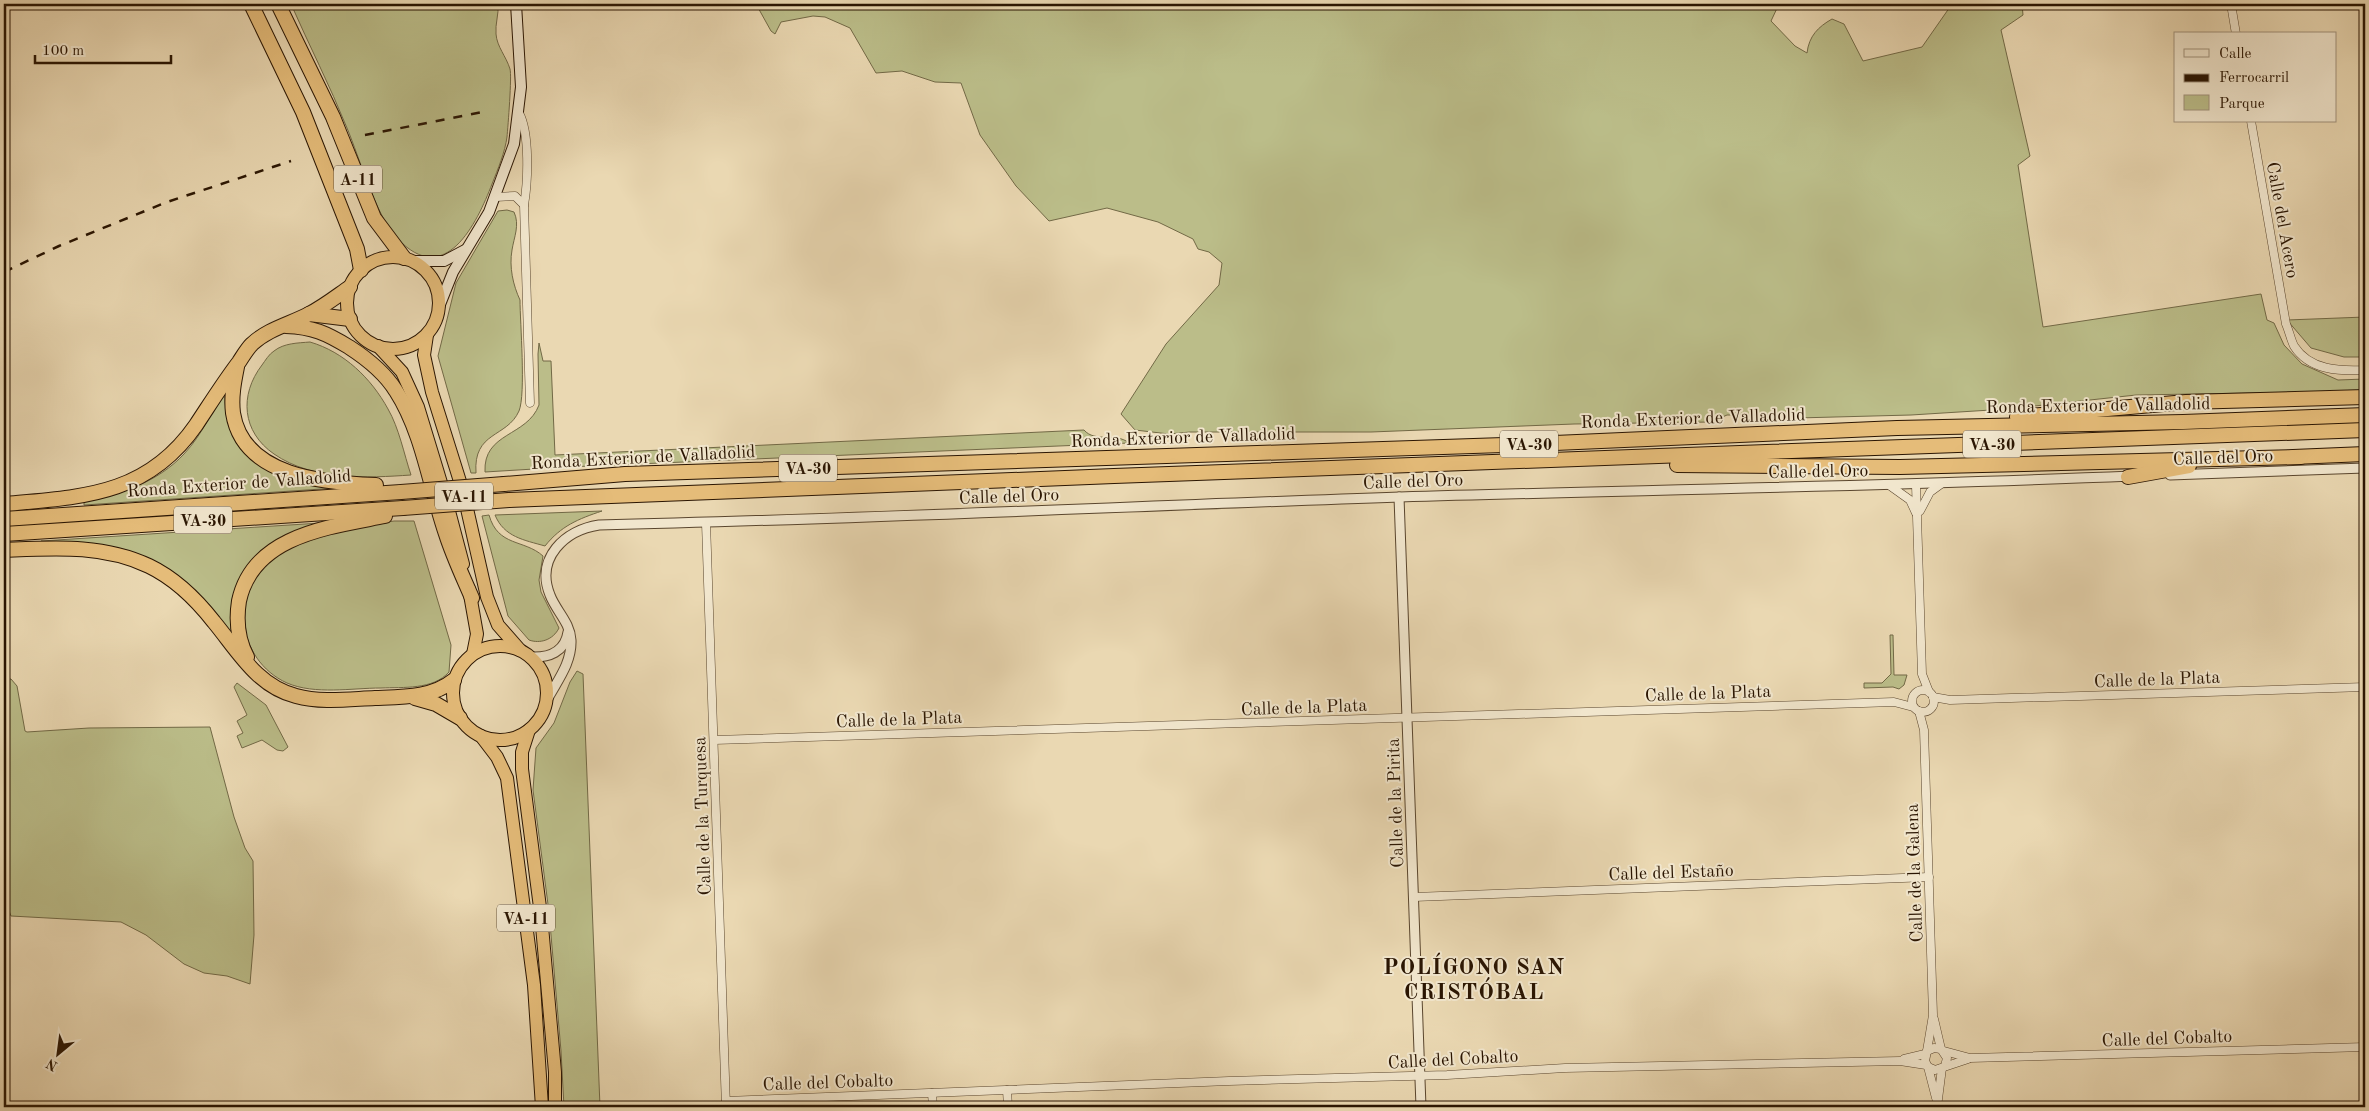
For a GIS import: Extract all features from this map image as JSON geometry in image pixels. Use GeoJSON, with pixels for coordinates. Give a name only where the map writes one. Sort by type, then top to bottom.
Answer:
{"type":"FeatureCollection","features":[{"type":"Feature","properties":{"kind":"highway","name":"A-11"},"geometry":{"type":"LineString","coordinates":[[251,4],[302,112],[357,249],[361,270]]}},
{"type":"Feature","properties":{"kind":"highway","name":"A-11"},"geometry":{"type":"LineString","coordinates":[[278,4],[333,117],[374,218],[408,260]]}},
{"type":"Feature","properties":{"kind":"highway"},"geometry":{"type":"LineString","coordinates":[[309,314],[350,319],[347,303],[350,287],[361,270],[382,258],[408,260],[421,266],[432,278],[439,297],[439,307]]}},
{"type":"Feature","properties":{"kind":"highway"},"geometry":{"type":"LineString","coordinates":[[4,504],[89,494],[114,489],[145,476],[168,458],[186,439],[223,382],[250,346],[262,336],[309,314],[350,287]]}},
{"type":"Feature","properties":{"kind":"highway","name":"VA-11"},"geometry":{"type":"LineString","coordinates":[[439,307],[434,324],[427,334],[424,355],[432,392],[463,491],[487,597],[498,625],[542,671],[545,679],[547,700],[543,713],[529,730],[522,752],[522,769],[542,915],[555,1072],[555,1107]]}},
{"type":"Feature","properties":{"kind":"highway","name":"VA-11"},"geometry":{"type":"LineString","coordinates":[[350,319],[357,331],[366,340],[378,346],[402,372],[418,407],[445,496],[472,598],[476,634],[473,654]]}},
{"type":"Feature","properties":{"kind":"highway"},"geometry":{"type":"LineString","coordinates":[[282,325],[306,327],[326,333],[358,353],[381,372],[396,391],[414,429],[446,536],[472,598]]}},
{"type":"Feature","properties":{"kind":"highway"},"geometry":{"type":"LineString","coordinates":[[378,346],[404,348],[413,345],[427,334]]}},
{"type":"Feature","properties":{"kind":"highway"},"geometry":{"type":"LineString","coordinates":[[238,363],[233,388],[233,413],[240,434],[252,450],[272,465],[301,475],[329,482],[383,486],[401,492]]}},
{"type":"Feature","properties":{"kind":"highway"},"geometry":{"type":"LineString","coordinates":[[1897,428],[2186,402],[2365,397]]}},
{"type":"Feature","properties":{"kind":"highway","name":"Ronda Exterior de Valladolid"},"geometry":{"type":"LineString","coordinates":[[4,519],[401,492],[625,474],[1113,458],[1897,428],[2184,422],[2365,414]]}},
{"type":"Feature","properties":{"kind":"highway","name":"Ronda Exterior de Valladolid"},"geometry":{"type":"LineString","coordinates":[[4,534],[509,500],[2365,430]]}},
{"type":"Feature","properties":{"kind":"highway"},"geometry":{"type":"LineString","coordinates":[[1619,458],[1662,464],[1900,467],[2365,454]]}},
{"type":"Feature","properties":{"kind":"highway"},"geometry":{"type":"LineString","coordinates":[[2128,477],[2207,464],[2302,456]]}},
{"type":"Feature","properties":{"kind":"highway"},"geometry":{"type":"LineString","coordinates":[[260,677],[244,652],[238,623],[242,591],[256,563],[282,544],[325,528],[390,516],[404,508]]}},
{"type":"Feature","properties":{"kind":"highway"},"geometry":{"type":"LineString","coordinates":[[4,550],[70,548],[114,554],[148,566],[186,591],[214,621],[244,661],[260,677],[284,692],[308,698],[407,696],[439,690],[454,680]]}},
{"type":"Feature","properties":{"kind":"highway"},"geometry":{"type":"LineString","coordinates":[[460,718],[453,697],[454,680],[464,661],[473,654],[496,646],[525,654]]}},
{"type":"Feature","properties":{"kind":"highway"},"geometry":{"type":"LineString","coordinates":[[407,696],[429,701],[460,718]]}},
{"type":"Feature","properties":{"kind":"highway","name":"VA-11"},"geometry":{"type":"LineString","coordinates":[[460,718],[470,729],[481,736],[497,758],[507,778],[533,976],[542,1107]]}},
{"type":"Feature","properties":{"kind":"highway"},"geometry":{"type":"LineString","coordinates":[[481,736],[502,740],[516,737],[529,730]]}},
{"type":"Feature","properties":{"kind":"main road"},"geometry":{"type":"LineString","coordinates":[[439,307],[453,272],[480,228],[496,197],[514,144],[521,87],[516,4]]}},
{"type":"Feature","properties":{"kind":"main road"},"geometry":{"type":"LineString","coordinates":[[408,260],[444,261],[466,250]]}},
{"type":"Feature","properties":{"kind":"street"},"geometry":{"type":"LineString","coordinates":[[2231,4],[2236,32]]}},
{"type":"Feature","properties":{"kind":"street"},"geometry":{"type":"LineString","coordinates":[[518,113],[523,121],[525,132],[526,188],[524,205],[530,403]]}},
{"type":"Feature","properties":{"kind":"street","name":"Calle del Acero"},"geometry":{"type":"LineString","coordinates":[[2251,122],[2286,324],[2295,347],[2314,362],[2338,371],[2365,370]]}},
{"type":"Feature","properties":{"kind":"street"},"geometry":{"type":"LineString","coordinates":[[496,197],[515,196],[524,205]]}},
{"type":"Feature","properties":{"kind":"street","name":"Calle del Oro"},"geometry":{"type":"LineString","coordinates":[[547,700],[565,668],[570,653],[571,637],[568,627],[551,597],[546,577],[552,556],[567,536],[581,529],[599,525],[706,523],[1399,498],[1916,485],[2365,468]]}},
{"type":"Feature","properties":{"kind":"street"},"geometry":{"type":"LineString","coordinates":[[1917,517],[1926,497],[1941,484]]}},
{"type":"Feature","properties":{"kind":"street"},"geometry":{"type":"LineString","coordinates":[[1889,485],[1910,500],[1917,517]]}},
{"type":"Feature","properties":{"kind":"street"},"geometry":{"type":"LineString","coordinates":[[1916,485],[1922,674],[1931,695]]}},
{"type":"Feature","properties":{"kind":"street","name":"Calle de la Pirita"},"geometry":{"type":"LineString","coordinates":[[1399,498],[1421,1107]]}},
{"type":"Feature","properties":{"kind":"street","name":"Calle de la Turquesa"},"geometry":{"type":"LineString","coordinates":[[706,523],[726,1104]]}},
{"type":"Feature","properties":{"kind":"street"},"geometry":{"type":"LineString","coordinates":[[525,654],[544,657],[558,652],[563,646],[568,627]]}},
{"type":"Feature","properties":{"kind":"street"},"geometry":{"type":"LineString","coordinates":[[1914,694],[1922,674]]}},
{"type":"Feature","properties":{"kind":"street","name":"Calle de la Plata"},"geometry":{"type":"LineString","coordinates":[[1894,702],[1922,690],[1931,695],[1950,700],[2365,687]]}},
{"type":"Feature","properties":{"kind":"street","name":"Calle de la Galena"},"geometry":{"type":"LineString","coordinates":[[1914,694],[1916,709],[1924,730],[1929,877],[1933,1015],[1926,1053]]}},
{"type":"Feature","properties":{"kind":"street","name":"Calle de la Galena"},"geometry":{"type":"LineString","coordinates":[[1924,730],[1931,709],[1931,695]]}},
{"type":"Feature","properties":{"kind":"street","name":"Calle de la Plata"},"geometry":{"type":"LineString","coordinates":[[714,740],[1894,702],[1916,709],[1931,709],[1950,700]]}},
{"type":"Feature","properties":{"kind":"street","name":"Calle del Estaño"},"geometry":{"type":"LineString","coordinates":[[1414,897],[1929,877]]}},
{"type":"Feature","properties":{"kind":"street","name":"Calle de la Galena"},"geometry":{"type":"LineString","coordinates":[[1933,1015],[1943,1050]]}},
{"type":"Feature","properties":{"kind":"street","name":"Calle del Cobalto"},"geometry":{"type":"LineString","coordinates":[[1943,1067],[1970,1058],[2365,1047]]}},
{"type":"Feature","properties":{"kind":"street"},"geometry":{"type":"LineString","coordinates":[[1934,1048],[1943,1050],[1947,1058],[1943,1067],[1937,1105],[1927,1066],[1926,1053],[1934,1048]]}},
{"type":"Feature","properties":{"kind":"street","name":"Calle del Cobalto"},"geometry":{"type":"LineString","coordinates":[[1943,1050],[1970,1058]]}},
{"type":"Feature","properties":{"kind":"street","name":"Calle del Cobalto"},"geometry":{"type":"LineString","coordinates":[[726,1104],[932,1093],[1420,1076],[1565,1068],[1900,1060],[1926,1053]]}},
{"type":"Feature","properties":{"kind":"street","name":"Calle del Cobalto"},"geometry":{"type":"LineString","coordinates":[[1900,1060],[1927,1066]]}},
{"type":"Feature","properties":{"kind":"street"},"geometry":{"type":"LineString","coordinates":[[1927,1066],[1935,1070],[1943,1067]]}},
{"type":"Feature","properties":{"kind":"street"},"geometry":{"type":"LineString","coordinates":[[1007,1090],[1008,1107]]}},
{"type":"Feature","properties":{"kind":"street"},"geometry":{"type":"LineString","coordinates":[[932,1093],[933,1107]]}},
{"type":"Feature","properties":{"kind":"green space"},"geometry":{"type":"Polygon","coordinates":[[[291,4],[498,4],[497,39],[510,69],[510,102],[506,143],[497,172],[478,216],[457,245],[444,254],[430,257],[414,252],[397,238],[389,228],[375,201],[340,112],[291,4]]]}},
{"type":"Feature","properties":{"kind":"green space"},"geometry":{"type":"Polygon","coordinates":[[[756,4],[1779,4],[1771,21],[1795,46],[1807,53],[1812,37],[1822,25],[1832,19],[1844,24],[1863,61],[1922,47],[1952,4],[2022,4],[2023,15],[2001,30],[2030,156],[2018,165],[2043,327],[2261,294],[2267,320],[2274,323],[2284,345],[2302,364],[2338,380],[2365,379],[2365,391],[2136,395],[2007,409],[1911,415],[1797,418],[1788,415],[1727,415],[1711,422],[1574,424],[1371,432],[1190,432],[1169,434],[1135,430],[1121,414],[1166,344],[1219,285],[1222,263],[1209,252],[1198,249],[1193,239],[1158,222],[1107,208],[1049,221],[1016,186],[980,135],[961,83],[935,82],[902,71],[876,73],[850,28],[825,17],[813,16],[781,22],[775,34],[771,31],[756,4]]]}},
{"type":"Feature","properties":{"kind":"green space"},"geometry":{"type":"Polygon","coordinates":[[[507,210],[514,212],[516,217],[511,269],[520,300],[521,402],[514,420],[492,436],[480,449],[476,459],[476,473],[471,473],[438,356],[456,283],[498,211],[507,210]]]}},
{"type":"Feature","properties":{"kind":"green space"},"geometry":{"type":"Polygon","coordinates":[[[2365,317],[2365,357],[2344,357],[2311,348],[2287,320],[2365,317]]]}},
{"type":"Feature","properties":{"kind":"green space"},"geometry":{"type":"Polygon","coordinates":[[[310,342],[322,346],[345,359],[373,387],[388,409],[395,424],[411,475],[377,477],[341,476],[306,469],[289,463],[274,454],[255,435],[247,412],[247,401],[250,388],[262,365],[272,352],[282,346],[310,342]]]}},
{"type":"Feature","properties":{"kind":"green space"},"geometry":{"type":"Polygon","coordinates":[[[539,343],[543,361],[551,361],[555,455],[1084,430],[1094,436],[1118,438],[1129,443],[485,472],[486,459],[491,449],[525,423],[539,405],[539,343]]]}},
{"type":"Feature","properties":{"kind":"green space"},"geometry":{"type":"Polygon","coordinates":[[[225,388],[226,414],[232,434],[242,450],[256,462],[273,471],[292,478],[336,488],[84,505],[84,500],[111,495],[138,486],[174,464],[196,439],[225,388]]]}},
{"type":"Feature","properties":{"kind":"green space"},"geometry":{"type":"Polygon","coordinates":[[[602,511],[570,524],[557,533],[545,546],[509,533],[495,515],[602,511]]]}},
{"type":"Feature","properties":{"kind":"green space"},"geometry":{"type":"Polygon","coordinates":[[[489,515],[493,525],[505,538],[528,547],[543,556],[539,580],[541,592],[559,628],[553,636],[546,640],[537,642],[529,640],[508,616],[482,516],[489,515]]]}},
{"type":"Feature","properties":{"kind":"green space"},"geometry":{"type":"Polygon","coordinates":[[[394,521],[414,521],[451,645],[449,672],[435,682],[426,685],[321,690],[298,687],[287,683],[270,672],[257,658],[248,641],[244,623],[245,605],[250,587],[260,571],[275,557],[303,542],[332,533],[394,521]]]}},
{"type":"Feature","properties":{"kind":"green space"},"geometry":{"type":"Polygon","coordinates":[[[336,522],[247,568],[237,641],[175,575],[57,543],[41,541],[336,522]]]}},
{"type":"Feature","properties":{"kind":"green space"},"geometry":{"type":"Polygon","coordinates":[[[1890,635],[1893,635],[1894,675],[1907,675],[1904,685],[1899,689],[1893,687],[1864,688],[1864,683],[1882,683],[1891,674],[1890,635]]]}},
{"type":"Feature","properties":{"kind":"green space"},"geometry":{"type":"Polygon","coordinates":[[[577,671],[583,674],[600,1107],[564,1107],[549,912],[533,790],[536,748],[554,723],[570,682],[577,671]]]}},
{"type":"Feature","properties":{"kind":"green space"},"geometry":{"type":"Polygon","coordinates":[[[4,679],[11,679],[17,686],[25,731],[27,732],[89,728],[210,727],[234,817],[245,848],[253,861],[254,935],[250,984],[227,976],[204,973],[184,964],[146,935],[121,922],[11,916],[4,898],[4,679]]]}},
{"type":"Feature","properties":{"kind":"green space"},"geometry":{"type":"Polygon","coordinates":[[[237,683],[266,705],[288,747],[283,751],[277,750],[262,740],[242,748],[237,736],[243,733],[237,721],[247,715],[234,687],[237,683]]]}},
{"type":"Feature","properties":{"kind":"railway"},"geometry":{"type":"LineString","coordinates":[[365,135],[488,111]]}},
{"type":"Feature","properties":{"kind":"railway"},"geometry":{"type":"LineString","coordinates":[[4,272],[59,246],[167,202],[291,161]]}},
{"type":"Feature","properties":{"kind":"district","name":"POLÍGONO SAN CRISTÓBAL"},"geometry":{"type":"Point","coordinates":[1474,978]}}]}
